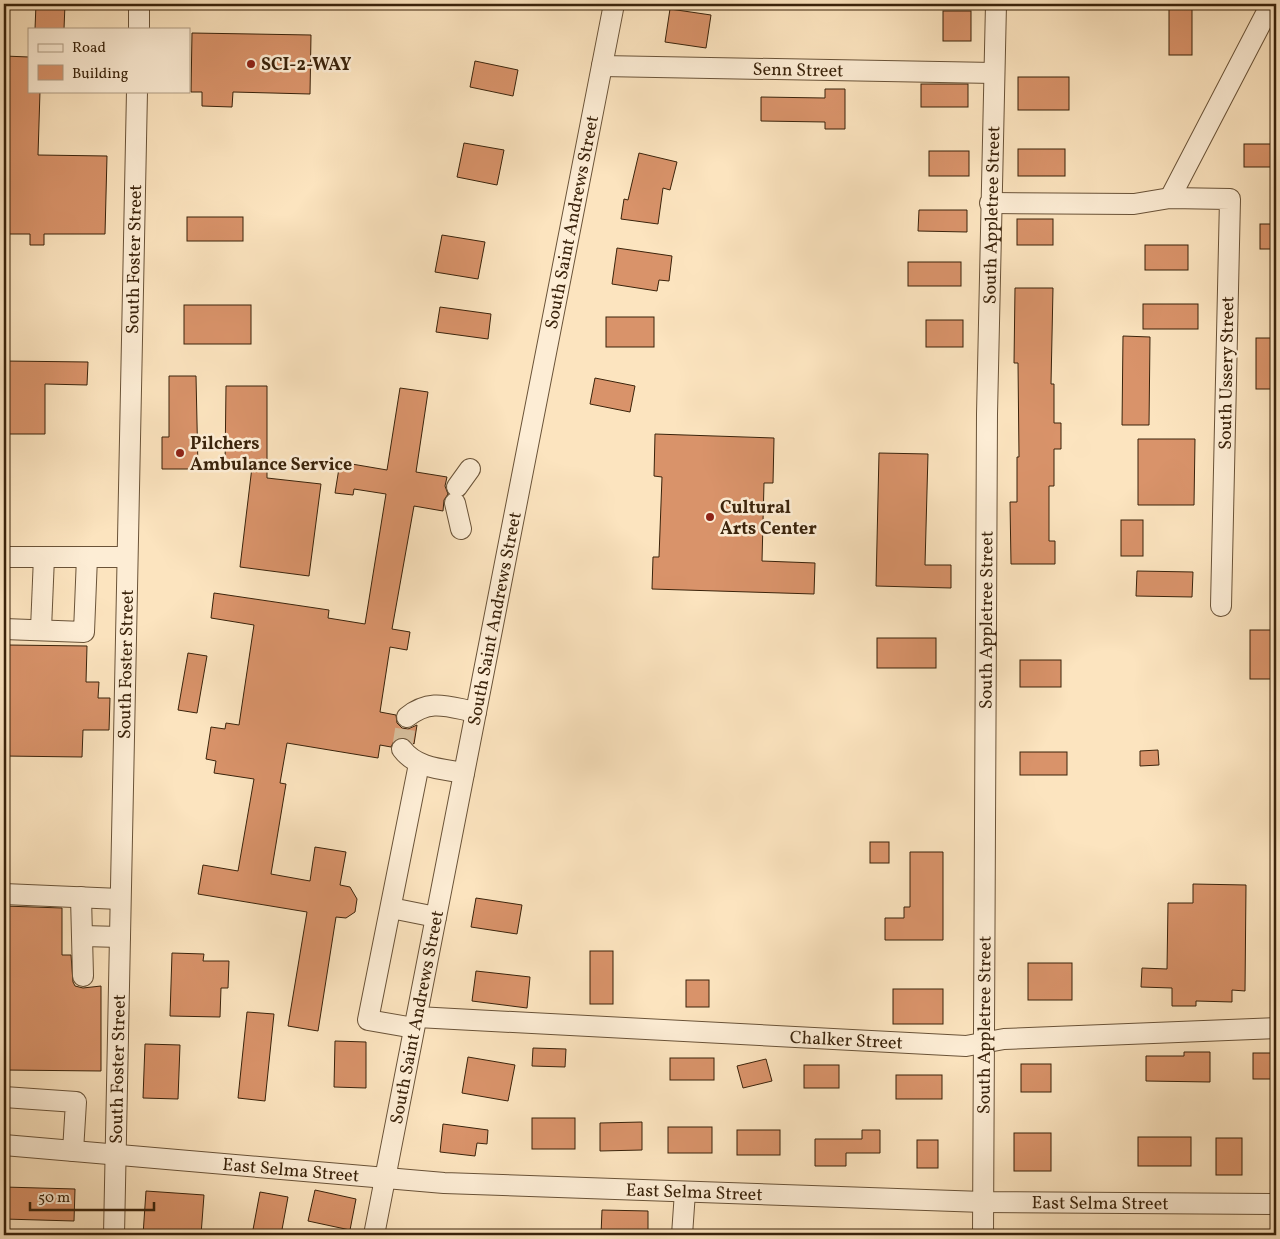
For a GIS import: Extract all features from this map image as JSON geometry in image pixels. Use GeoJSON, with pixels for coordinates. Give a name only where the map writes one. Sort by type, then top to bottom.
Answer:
{"type":"FeatureCollection","features":[{"type":"Feature","properties":{"kind":"street"},"geometry":{"type":"LineString","coordinates":[[139,4],[139,28]]}},
{"type":"Feature","properties":{"kind":"street","name":"South Saint Andrews Street"},"geometry":{"type":"LineString","coordinates":[[374,1235],[614,4]]}},
{"type":"Feature","properties":{"kind":"street","name":"South Appletree Street"},"geometry":{"type":"LineString","coordinates":[[983,1235],[987,414],[990,203],[996,4]]}},
{"type":"Feature","properties":{"kind":"street"},"geometry":{"type":"LineString","coordinates":[[1170,198],[1271,4]]}},
{"type":"Feature","properties":{"kind":"street","name":"Senn Street"},"geometry":{"type":"LineString","coordinates":[[602,66],[994,73]]}},
{"type":"Feature","properties":{"kind":"street","name":"South Foster Street"},"geometry":{"type":"LineString","coordinates":[[114,1235],[137,92]]}},
{"type":"Feature","properties":{"kind":"street","name":"South Ussery Street"},"geometry":{"type":"LineString","coordinates":[[990,203],[1134,204],[1170,198],[1230,200],[1221,606]]}},
{"type":"Feature","properties":{"kind":"street"},"geometry":{"type":"LineString","coordinates":[[460,529],[456,495],[470,469]]}},
{"type":"Feature","properties":{"kind":"street"},"geometry":{"type":"LineString","coordinates":[[4,556],[127,557]]}},
{"type":"Feature","properties":{"kind":"street"},"geometry":{"type":"LineString","coordinates":[[41,629],[44,557]]}},
{"type":"Feature","properties":{"kind":"street"},"geometry":{"type":"LineString","coordinates":[[4,629],[84,632],[87,557]]}},
{"type":"Feature","properties":{"kind":"street"},"geometry":{"type":"LineString","coordinates":[[407,717],[419,707],[432,705],[476,712]]}},
{"type":"Feature","properties":{"kind":"street"},"geometry":{"type":"LineString","coordinates":[[402,749],[408,757],[419,764],[464,773]]}},
{"type":"Feature","properties":{"kind":"street"},"geometry":{"type":"LineString","coordinates":[[419,764],[391,908],[436,916]]}},
{"type":"Feature","properties":{"kind":"street"},"geometry":{"type":"LineString","coordinates":[[4,894],[120,899]]}},
{"type":"Feature","properties":{"kind":"street"},"geometry":{"type":"LineString","coordinates":[[81,897],[83,976]]}},
{"type":"Feature","properties":{"kind":"street","name":"Chalker Street"},"geometry":{"type":"LineString","coordinates":[[391,908],[368,1020],[966,1046],[1004,1039],[1276,1028]]}},
{"type":"Feature","properties":{"kind":"street"},"geometry":{"type":"LineString","coordinates":[[82,936],[120,937]]}},
{"type":"Feature","properties":{"kind":"street"},"geometry":{"type":"LineString","coordinates":[[4,1097],[76,1102],[73,1151]]}},
{"type":"Feature","properties":{"kind":"street","name":"East Selma Street"},"geometry":{"type":"LineString","coordinates":[[4,1145],[444,1184],[983,1202],[1276,1204]]}},
{"type":"Feature","properties":{"kind":"street"},"geometry":{"type":"LineString","coordinates":[[682,1235],[685,1192]]}},
{"type":"Feature","properties":{"kind":"building"},"geometry":{"type":"Polygon","coordinates":[[[36,4],[65,4],[64,28],[35,28],[36,4]]]}},
{"type":"Feature","properties":{"kind":"building"},"geometry":{"type":"Polygon","coordinates":[[[1169,4],[1192,4],[1192,55],[1169,55],[1169,4]]]}},
{"type":"Feature","properties":{"kind":"building"},"geometry":{"type":"Polygon","coordinates":[[[670,9],[711,15],[706,48],[665,42],[670,9]]]}},
{"type":"Feature","properties":{"kind":"building"},"geometry":{"type":"Polygon","coordinates":[[[943,11],[971,11],[971,41],[943,41],[943,11]]]}},
{"type":"Feature","properties":{"kind":"building","name":"SCI-2-WAY"},"geometry":{"type":"Polygon","coordinates":[[[192,33],[311,35],[310,94],[233,92],[232,107],[202,106],[202,92],[191,92],[192,33]]]}},
{"type":"Feature","properties":{"kind":"building"},"geometry":{"type":"Polygon","coordinates":[[[4,56],[28,57],[28,92],[40,92],[38,155],[107,156],[105,234],[44,234],[44,245],[30,245],[30,234],[4,234],[4,56]]]}},
{"type":"Feature","properties":{"kind":"building"},"geometry":{"type":"Polygon","coordinates":[[[475,61],[518,70],[513,96],[470,87],[475,61]]]}},
{"type":"Feature","properties":{"kind":"building"},"geometry":{"type":"Polygon","coordinates":[[[1018,77],[1069,77],[1069,110],[1018,110],[1018,77]]]}},
{"type":"Feature","properties":{"kind":"building"},"geometry":{"type":"Polygon","coordinates":[[[921,84],[968,84],[968,107],[921,107],[921,84]]]}},
{"type":"Feature","properties":{"kind":"building"},"geometry":{"type":"Polygon","coordinates":[[[825,89],[845,89],[845,129],[825,129],[825,122],[761,121],[761,97],[825,98],[825,89]]]}},
{"type":"Feature","properties":{"kind":"building"},"geometry":{"type":"Polygon","coordinates":[[[464,143],[504,150],[497,185],[457,177],[464,143]]]}},
{"type":"Feature","properties":{"kind":"building"},"geometry":{"type":"Polygon","coordinates":[[[1244,144],[1276,144],[1276,167],[1244,167],[1244,144]]]}},
{"type":"Feature","properties":{"kind":"building"},"geometry":{"type":"Polygon","coordinates":[[[1018,149],[1065,149],[1065,176],[1018,176],[1018,149]]]}},
{"type":"Feature","properties":{"kind":"building"},"geometry":{"type":"Polygon","coordinates":[[[929,151],[969,151],[969,176],[929,176],[929,151]]]}},
{"type":"Feature","properties":{"kind":"building"},"geometry":{"type":"Polygon","coordinates":[[[639,153],[677,162],[670,190],[663,188],[658,224],[621,219],[624,199],[628,200],[639,153]]]}},
{"type":"Feature","properties":{"kind":"building"},"geometry":{"type":"Polygon","coordinates":[[[919,210],[967,210],[967,232],[918,231],[919,210]]]}},
{"type":"Feature","properties":{"kind":"building"},"geometry":{"type":"Polygon","coordinates":[[[187,217],[243,217],[243,241],[187,241],[187,217]]]}},
{"type":"Feature","properties":{"kind":"building"},"geometry":{"type":"Polygon","coordinates":[[[1017,219],[1053,219],[1053,245],[1017,245],[1017,219]]]}},
{"type":"Feature","properties":{"kind":"building"},"geometry":{"type":"Polygon","coordinates":[[[1260,224],[1276,224],[1276,249],[1260,249],[1260,224]]]}},
{"type":"Feature","properties":{"kind":"building"},"geometry":{"type":"Polygon","coordinates":[[[442,235],[485,242],[478,279],[435,272],[442,235]]]}},
{"type":"Feature","properties":{"kind":"building"},"geometry":{"type":"Polygon","coordinates":[[[1145,245],[1188,245],[1188,270],[1145,270],[1145,245]]]}},
{"type":"Feature","properties":{"kind":"building"},"geometry":{"type":"Polygon","coordinates":[[[617,248],[672,256],[669,281],[659,280],[657,291],[612,284],[617,248]]]}},
{"type":"Feature","properties":{"kind":"building"},"geometry":{"type":"Polygon","coordinates":[[[908,262],[961,262],[961,286],[908,286],[908,262]]]}},
{"type":"Feature","properties":{"kind":"building"},"geometry":{"type":"Polygon","coordinates":[[[1015,288],[1053,288],[1051,384],[1054,384],[1054,423],[1061,423],[1061,449],[1054,449],[1054,486],[1049,486],[1049,541],[1055,541],[1055,564],[1011,564],[1010,502],[1017,502],[1017,457],[1019,457],[1018,363],[1014,363],[1015,288]]]}},
{"type":"Feature","properties":{"kind":"building"},"geometry":{"type":"Polygon","coordinates":[[[1143,304],[1198,304],[1198,329],[1143,329],[1143,304]]]}},
{"type":"Feature","properties":{"kind":"building"},"geometry":{"type":"Polygon","coordinates":[[[184,305],[251,305],[251,344],[184,344],[184,305]]]}},
{"type":"Feature","properties":{"kind":"building"},"geometry":{"type":"Polygon","coordinates":[[[440,307],[491,314],[488,339],[436,332],[440,307]]]}},
{"type":"Feature","properties":{"kind":"building"},"geometry":{"type":"Polygon","coordinates":[[[606,317],[654,317],[654,347],[606,347],[606,317]]]}},
{"type":"Feature","properties":{"kind":"building"},"geometry":{"type":"Polygon","coordinates":[[[926,320],[963,320],[963,347],[926,347],[926,320]]]}},
{"type":"Feature","properties":{"kind":"building"},"geometry":{"type":"Polygon","coordinates":[[[1123,336],[1150,337],[1149,425],[1122,425],[1123,336]]]}},
{"type":"Feature","properties":{"kind":"building"},"geometry":{"type":"Polygon","coordinates":[[[1256,338],[1276,338],[1276,389],[1256,389],[1256,338]]]}},
{"type":"Feature","properties":{"kind":"building"},"geometry":{"type":"Polygon","coordinates":[[[4,361],[88,362],[87,385],[45,384],[45,434],[4,434],[4,361]]]}},
{"type":"Feature","properties":{"kind":"building"},"geometry":{"type":"Polygon","coordinates":[[[169,376],[196,376],[198,469],[162,469],[162,437],[169,437],[169,376]]]}},
{"type":"Feature","properties":{"kind":"building"},"geometry":{"type":"Polygon","coordinates":[[[595,378],[635,386],[630,412],[590,404],[595,378]]]}},
{"type":"Feature","properties":{"kind":"building"},"geometry":{"type":"Polygon","coordinates":[[[226,386],[267,386],[267,478],[321,484],[309,576],[240,567],[252,467],[225,467],[226,386]]]}},
{"type":"Feature","properties":{"kind":"building"},"geometry":{"type":"Polygon","coordinates":[[[400,388],[428,392],[416,472],[447,477],[445,486],[448,494],[444,500],[443,511],[414,506],[392,629],[410,632],[407,650],[390,647],[380,712],[396,715],[397,723],[402,728],[408,729],[417,725],[414,744],[406,738],[399,738],[394,741],[391,747],[380,745],[378,758],[287,743],[280,783],[286,784],[271,874],[310,881],[315,847],[346,852],[340,885],[350,887],[357,899],[355,912],[346,918],[336,917],[318,1031],[288,1026],[307,912],[198,894],[203,865],[238,871],[254,779],[214,773],[216,761],[206,759],[211,727],[225,729],[226,723],[239,725],[254,625],[211,618],[214,593],[329,610],[328,618],[365,624],[386,494],[354,489],[353,495],[335,493],[340,462],[387,470],[400,388]]]}},
{"type":"Feature","properties":{"kind":"building","name":"Cultural Arts Center"},"geometry":{"type":"Polygon","coordinates":[[[655,434],[774,438],[773,483],[764,483],[762,561],[815,563],[814,594],[652,589],[653,557],[659,557],[662,477],[654,476],[655,434]]]}},
{"type":"Feature","properties":{"kind":"building"},"geometry":{"type":"Polygon","coordinates":[[[1138,439],[1195,439],[1194,505],[1138,505],[1138,439]]]}},
{"type":"Feature","properties":{"kind":"building"},"geometry":{"type":"Polygon","coordinates":[[[879,453],[928,454],[925,565],[951,565],[951,588],[876,586],[879,453]]]}},
{"type":"Feature","properties":{"kind":"building"},"geometry":{"type":"Polygon","coordinates":[[[1121,520],[1143,520],[1143,556],[1121,556],[1121,520]]]}},
{"type":"Feature","properties":{"kind":"building"},"geometry":{"type":"Polygon","coordinates":[[[1137,571],[1193,572],[1192,597],[1136,596],[1137,571]]]}},
{"type":"Feature","properties":{"kind":"building"},"geometry":{"type":"Polygon","coordinates":[[[1250,630],[1273,630],[1273,679],[1250,679],[1250,630]]]}},
{"type":"Feature","properties":{"kind":"building"},"geometry":{"type":"Polygon","coordinates":[[[877,638],[936,638],[936,668],[877,668],[877,638]]]}},
{"type":"Feature","properties":{"kind":"building"},"geometry":{"type":"Polygon","coordinates":[[[8,645],[87,646],[86,682],[99,682],[98,698],[110,698],[109,730],[83,730],[82,757],[4,756],[4,694],[7,694],[8,645]]]}},
{"type":"Feature","properties":{"kind":"building"},"geometry":{"type":"Polygon","coordinates":[[[188,653],[207,656],[197,713],[178,710],[188,653]]]}},
{"type":"Feature","properties":{"kind":"building"},"geometry":{"type":"Polygon","coordinates":[[[1020,660],[1061,660],[1061,687],[1020,687],[1020,660]]]}},
{"type":"Feature","properties":{"kind":"building"},"geometry":{"type":"Polygon","coordinates":[[[1158,750],[1159,765],[1140,766],[1140,751],[1158,750]]]}},
{"type":"Feature","properties":{"kind":"building"},"geometry":{"type":"Polygon","coordinates":[[[1020,752],[1067,752],[1067,775],[1020,775],[1020,752]]]}},
{"type":"Feature","properties":{"kind":"building"},"geometry":{"type":"Polygon","coordinates":[[[870,842],[889,842],[889,863],[870,863],[870,842]]]}},
{"type":"Feature","properties":{"kind":"building"},"geometry":{"type":"Polygon","coordinates":[[[910,852],[943,852],[943,940],[885,940],[885,918],[904,918],[904,907],[910,907],[910,852]]]}},
{"type":"Feature","properties":{"kind":"building"},"geometry":{"type":"Polygon","coordinates":[[[1193,884],[1246,885],[1245,991],[1232,990],[1232,1002],[1196,1001],[1196,1006],[1172,1006],[1172,988],[1141,987],[1142,968],[1167,969],[1168,903],[1193,903],[1193,884]]]}},
{"type":"Feature","properties":{"kind":"building"},"geometry":{"type":"Polygon","coordinates":[[[476,898],[522,905],[517,934],[471,927],[476,898]]]}},
{"type":"Feature","properties":{"kind":"building"},"geometry":{"type":"Polygon","coordinates":[[[4,906],[62,908],[62,955],[71,955],[75,986],[83,988],[101,986],[101,1071],[4,1070],[4,906]]]}},
{"type":"Feature","properties":{"kind":"building"},"geometry":{"type":"Polygon","coordinates":[[[590,951],[613,951],[613,1004],[590,1004],[590,951]]]}},
{"type":"Feature","properties":{"kind":"building"},"geometry":{"type":"Polygon","coordinates":[[[172,953],[204,954],[203,961],[229,961],[228,988],[221,988],[220,1017],[170,1016],[172,953]]]}},
{"type":"Feature","properties":{"kind":"building"},"geometry":{"type":"Polygon","coordinates":[[[1028,963],[1072,963],[1072,1000],[1028,1000],[1028,963]]]}},
{"type":"Feature","properties":{"kind":"building"},"geometry":{"type":"Polygon","coordinates":[[[476,971],[530,977],[527,1008],[472,1001],[476,971]]]}},
{"type":"Feature","properties":{"kind":"building"},"geometry":{"type":"Polygon","coordinates":[[[686,980],[709,980],[709,1007],[686,1007],[686,980]]]}},
{"type":"Feature","properties":{"kind":"building"},"geometry":{"type":"Polygon","coordinates":[[[893,989],[943,989],[943,1024],[893,1024],[893,989]]]}},
{"type":"Feature","properties":{"kind":"building"},"geometry":{"type":"Polygon","coordinates":[[[247,1012],[274,1014],[265,1101],[238,1098],[247,1012]]]}},
{"type":"Feature","properties":{"kind":"building"},"geometry":{"type":"Polygon","coordinates":[[[335,1041],[366,1042],[366,1088],[334,1087],[335,1041]]]}},
{"type":"Feature","properties":{"kind":"building"},"geometry":{"type":"Polygon","coordinates":[[[145,1044],[180,1045],[178,1099],[143,1098],[145,1044]]]}},
{"type":"Feature","properties":{"kind":"building"},"geometry":{"type":"Polygon","coordinates":[[[533,1048],[566,1049],[565,1067],[532,1066],[533,1048]]]}},
{"type":"Feature","properties":{"kind":"building"},"geometry":{"type":"Polygon","coordinates":[[[1184,1052],[1210,1052],[1210,1082],[1146,1081],[1146,1056],[1184,1056],[1184,1052]]]}},
{"type":"Feature","properties":{"kind":"building"},"geometry":{"type":"Polygon","coordinates":[[[1253,1053],[1275,1053],[1275,1079],[1253,1079],[1253,1053]]]}},
{"type":"Feature","properties":{"kind":"building"},"geometry":{"type":"Polygon","coordinates":[[[468,1057],[515,1065],[508,1101],[462,1093],[468,1057]]]}},
{"type":"Feature","properties":{"kind":"building"},"geometry":{"type":"Polygon","coordinates":[[[670,1058],[714,1058],[714,1080],[670,1080],[670,1058]]]}},
{"type":"Feature","properties":{"kind":"building"},"geometry":{"type":"Polygon","coordinates":[[[766,1059],[772,1081],[743,1088],[737,1066],[766,1059]]]}},
{"type":"Feature","properties":{"kind":"building"},"geometry":{"type":"Polygon","coordinates":[[[1021,1064],[1051,1064],[1051,1092],[1021,1092],[1021,1064]]]}},
{"type":"Feature","properties":{"kind":"building"},"geometry":{"type":"Polygon","coordinates":[[[804,1065],[839,1065],[839,1088],[804,1088],[804,1065]]]}},
{"type":"Feature","properties":{"kind":"building"},"geometry":{"type":"Polygon","coordinates":[[[896,1075],[942,1075],[942,1099],[896,1099],[896,1075]]]}},
{"type":"Feature","properties":{"kind":"building"},"geometry":{"type":"Polygon","coordinates":[[[532,1118],[575,1118],[575,1149],[532,1149],[532,1118]]]}},
{"type":"Feature","properties":{"kind":"building"},"geometry":{"type":"Polygon","coordinates":[[[642,1122],[642,1150],[600,1151],[600,1123],[642,1122]]]}},
{"type":"Feature","properties":{"kind":"building"},"geometry":{"type":"Polygon","coordinates":[[[443,1124],[488,1130],[487,1144],[477,1143],[475,1156],[440,1152],[443,1124]]]}},
{"type":"Feature","properties":{"kind":"building"},"geometry":{"type":"Polygon","coordinates":[[[668,1127],[712,1127],[712,1153],[668,1153],[668,1127]]]}},
{"type":"Feature","properties":{"kind":"building"},"geometry":{"type":"Polygon","coordinates":[[[737,1130],[780,1130],[780,1155],[737,1155],[737,1130]]]}},
{"type":"Feature","properties":{"kind":"building"},"geometry":{"type":"Polygon","coordinates":[[[862,1130],[880,1130],[880,1153],[846,1153],[846,1166],[815,1166],[815,1139],[862,1139],[862,1130]]]}},
{"type":"Feature","properties":{"kind":"building"},"geometry":{"type":"Polygon","coordinates":[[[1014,1133],[1051,1133],[1051,1171],[1014,1171],[1014,1133]]]}},
{"type":"Feature","properties":{"kind":"building"},"geometry":{"type":"Polygon","coordinates":[[[1138,1137],[1191,1137],[1191,1166],[1138,1166],[1138,1137]]]}},
{"type":"Feature","properties":{"kind":"building"},"geometry":{"type":"Polygon","coordinates":[[[1216,1138],[1242,1138],[1242,1175],[1216,1175],[1216,1138]]]}},
{"type":"Feature","properties":{"kind":"building"},"geometry":{"type":"Polygon","coordinates":[[[917,1140],[938,1140],[938,1168],[917,1168],[917,1140]]]}},
{"type":"Feature","properties":{"kind":"building"},"geometry":{"type":"Polygon","coordinates":[[[4,1187],[75,1189],[74,1221],[4,1219],[4,1187]]]}},
{"type":"Feature","properties":{"kind":"building"},"geometry":{"type":"Polygon","coordinates":[[[315,1190],[356,1199],[350,1230],[308,1221],[315,1190]]]}},
{"type":"Feature","properties":{"kind":"building"},"geometry":{"type":"Polygon","coordinates":[[[146,1191],[204,1195],[201,1235],[143,1235],[146,1191]]]}},
{"type":"Feature","properties":{"kind":"building"},"geometry":{"type":"Polygon","coordinates":[[[260,1192],[288,1197],[281,1235],[252,1235],[260,1192]]]}},
{"type":"Feature","properties":{"kind":"building"},"geometry":{"type":"Polygon","coordinates":[[[602,1210],[648,1211],[648,1235],[601,1235],[602,1210]]]}},
{"type":"Feature","properties":{"kind":"tunnel"},"geometry":{"type":"LineString","coordinates":[[402,749],[407,717]]}},
{"type":"Feature","properties":{"kind":"place","name":"SCI-2-WAY"},"geometry":{"type":"Point","coordinates":[251,64]}},
{"type":"Feature","properties":{"kind":"place","name":"Pilchers Ambulance Service"},"geometry":{"type":"Point","coordinates":[180,453]}},
{"type":"Feature","properties":{"kind":"place","name":"Cultural Arts Center"},"geometry":{"type":"Point","coordinates":[710,517]}}]}
